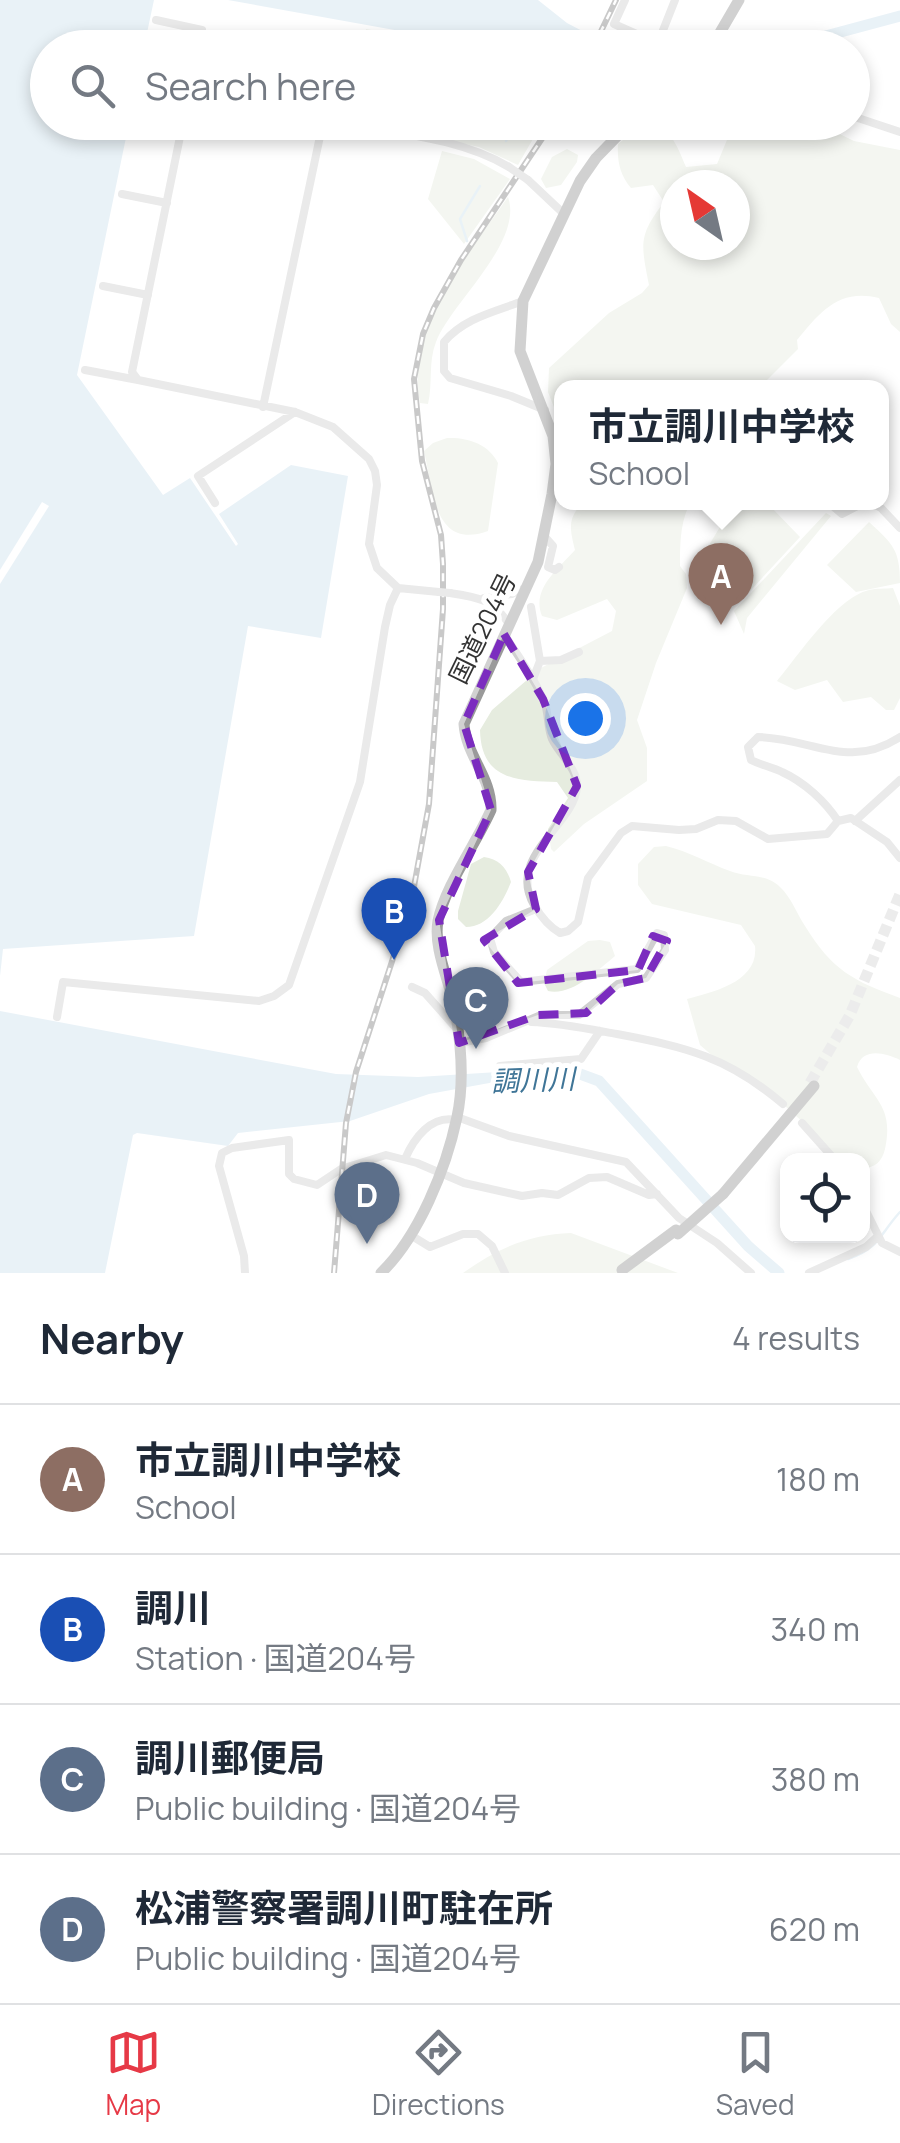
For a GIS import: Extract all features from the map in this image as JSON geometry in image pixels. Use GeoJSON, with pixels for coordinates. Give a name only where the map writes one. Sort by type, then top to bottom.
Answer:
{"type":"FeatureCollection","features":[{"type":"Feature","properties":{"kind":"highway"},"geometry":{"type":"LineString","coordinates":[[722,30],[739,0]]}},
{"type":"Feature","properties":{"kind":"highway","name":"国道204号"},"geometry":{"type":"LineString","coordinates":[[554,445],[545,410],[520,351],[523,302],[563,213],[596,158],[614,140]]}},
{"type":"Feature","properties":{"kind":"highway","name":"国道204号"},"geometry":{"type":"LineString","coordinates":[[382,1273],[412,1236],[457,1118],[459,1043],[438,920],[490,810],[487,782],[468,750],[464,724],[528,586],[545,536],[554,477]]}},
{"type":"Feature","properties":{"kind":"highway"},"geometry":{"type":"LineString","coordinates":[[624,1272],[721,1193],[812,1085]]}},
{"type":"Feature","properties":{"kind":"street"},"geometry":{"type":"LineString","coordinates":[[625,0],[614,24],[628,30]]}},
{"type":"Feature","properties":{"kind":"street"},"geometry":{"type":"LineString","coordinates":[[663,30],[675,0]]}},
{"type":"Feature","properties":{"kind":"street"},"geometry":{"type":"LineString","coordinates":[[156,20],[202,30]]}},
{"type":"Feature","properties":{"kind":"street"},"geometry":{"type":"LineString","coordinates":[[870,122],[900,132]]}},
{"type":"Feature","properties":{"kind":"street"},"geometry":{"type":"LineString","coordinates":[[138,380],[132,372],[179,140]]}},
{"type":"Feature","properties":{"kind":"street"},"geometry":{"type":"LineString","coordinates":[[263,407],[319,140]]}},
{"type":"Feature","properties":{"kind":"street"},"geometry":{"type":"LineString","coordinates":[[428,140],[477,152],[510,167],[563,213]]}},
{"type":"Feature","properties":{"kind":"street"},"geometry":{"type":"LineString","coordinates":[[122,194],[167,203]]}},
{"type":"Feature","properties":{"kind":"street"},"geometry":{"type":"LineString","coordinates":[[103,286],[148,296]]}},
{"type":"Feature","properties":{"kind":"street"},"geometry":{"type":"LineString","coordinates":[[523,302],[454,330],[444,342],[444,370],[450,378],[545,410]]}},
{"type":"Feature","properties":{"kind":"street"},"geometry":{"type":"LineString","coordinates":[[86,370],[295,412],[333,428],[369,459],[377,485],[369,544],[377,568],[398,588],[484,598],[512,594],[528,586]]}},
{"type":"Feature","properties":{"kind":"street"},"geometry":{"type":"LineString","coordinates":[[215,503],[198,476],[295,412]]}},
{"type":"Feature","properties":{"kind":"street"},"geometry":{"type":"LineString","coordinates":[[545,536],[553,546],[548,567],[559,567]]}},
{"type":"Feature","properties":{"kind":"street"},"geometry":{"type":"LineString","coordinates":[[56,1017],[63,982],[259,1001],[289,985],[360,782],[385,627],[398,588]]}},
{"type":"Feature","properties":{"kind":"street"},"geometry":{"type":"LineString","coordinates":[[484,598],[496,606],[544,699],[553,741],[574,772],[577,786],[573,800],[536,853],[528,872],[529,896],[548,926],[560,934],[578,922],[588,878],[622,833],[632,826],[679,830],[696,829],[718,820],[736,821],[768,839],[827,834],[838,821],[852,818],[886,842],[900,858]]}},
{"type":"Feature","properties":{"kind":"street"},"geometry":{"type":"LineString","coordinates":[[531,607],[540,661],[533,679]]}},
{"type":"Feature","properties":{"kind":"street"},"geometry":{"type":"LineString","coordinates":[[540,661],[561,660],[578,652]]}},
{"type":"Feature","properties":{"kind":"street"},"geometry":{"type":"LineString","coordinates":[[838,821],[798,780],[751,760],[750,742],[758,736],[768,737],[849,754],[870,752],[900,737]]}},
{"type":"Feature","properties":{"kind":"street"},"geometry":{"type":"LineString","coordinates":[[855,821],[900,780]]}},
{"type":"Feature","properties":{"kind":"street"},"geometry":{"type":"LineString","coordinates":[[459,1043],[486,1038],[541,1015],[579,1015],[618,984],[646,978],[665,950],[664,935],[657,932],[640,966],[632,970],[521,982],[494,952],[490,938],[506,922],[536,909]]}},
{"type":"Feature","properties":{"kind":"street"},"geometry":{"type":"LineString","coordinates":[[412,987],[424,993],[457,1029]]}},
{"type":"Feature","properties":{"kind":"street"},"geometry":{"type":"LineString","coordinates":[[531,1022],[600,1030],[692,1049],[741,1073],[783,1104]]}},
{"type":"Feature","properties":{"kind":"street"},"geometry":{"type":"LineString","coordinates":[[500,1066],[581,1060],[600,1030]]}},
{"type":"Feature","properties":{"kind":"street"},"geometry":{"type":"LineString","coordinates":[[406,1160],[419,1134],[442,1119],[457,1118],[509,1136],[620,1158],[678,1218],[718,1242],[751,1273]]}},
{"type":"Feature","properties":{"kind":"street"},"geometry":{"type":"LineString","coordinates":[[802,1123],[829,1153]]}},
{"type":"Feature","properties":{"kind":"street"},"geometry":{"type":"LineString","coordinates":[[245,1273],[244,1256],[219,1166],[218,1159],[227,1149],[289,1140],[289,1174],[316,1184],[330,1174],[386,1155],[484,1189],[522,1196],[558,1196],[590,1178],[607,1177],[657,1194]]}},
{"type":"Feature","properties":{"kind":"street"},"geometry":{"type":"LineString","coordinates":[[870,1218],[880,1239],[900,1252]]}},
{"type":"Feature","properties":{"kind":"street"},"geometry":{"type":"LineString","coordinates":[[412,1236],[430,1247],[471,1232],[478,1234],[492,1246],[505,1273]]}},
{"type":"Feature","properties":{"kind":"street"},"geometry":{"type":"LineString","coordinates":[[808,1273],[880,1239]]}},
{"type":"Feature","properties":{"kind":"highlighted area"},"geometry":{"type":"Polygon","coordinates":[[[504,634],[543,699],[577,786],[528,872],[536,909],[484,940],[518,983],[638,970],[653,936],[667,941],[646,978],[618,984],[586,1013],[538,1015],[459,1043],[439,920],[491,810],[464,724],[504,634]]]}},
{"type":"Feature","properties":{"kind":"shaded area"},"geometry":{"type":"Polygon","coordinates":[[[446,140],[532,140],[518,165],[479,147],[446,140]]]}},
{"type":"Feature","properties":{"kind":"shaded area"},"geometry":{"type":"Polygon","coordinates":[[[623,140],[672,140],[686,167],[717,164],[727,140],[852,140],[900,150],[900,332],[891,324],[879,298],[853,296],[823,312],[797,340],[798,349],[767,380],[554,380],[554,407],[548,392],[549,368],[609,313],[649,285],[644,241],[660,208],[660,260],[750,260],[750,170],[660,170],[660,196],[653,185],[631,188],[620,168],[618,144],[623,140]]]}},
{"type":"Feature","properties":{"kind":"shaded area"},"geometry":{"type":"Polygon","coordinates":[[[567,149],[578,155],[577,162],[561,185],[546,188],[541,179],[552,157],[567,149]]]}},
{"type":"Feature","properties":{"kind":"shaded area"},"geometry":{"type":"Polygon","coordinates":[[[442,151],[474,159],[510,179],[464,244],[428,199],[442,151]]]}},
{"type":"Feature","properties":{"kind":"shaded area"},"geometry":{"type":"Polygon","coordinates":[[[508,197],[510,215],[505,233],[496,253],[436,342],[428,404],[420,403],[418,375],[431,320],[459,268],[508,197]]]}},
{"type":"Feature","properties":{"kind":"shaded area"},"geometry":{"type":"Polygon","coordinates":[[[447,438],[477,443],[498,463],[488,531],[470,535],[456,532],[439,512],[424,451],[447,438]]]}},
{"type":"Feature","properties":{"kind":"shaded area"},"geometry":{"type":"Polygon","coordinates":[[[577,510],[687,510],[680,550],[687,588],[637,720],[647,748],[647,781],[584,824],[554,852],[548,829],[568,798],[557,782],[515,778],[494,768],[482,747],[480,730],[492,710],[541,668],[612,631],[616,611],[607,599],[557,620],[542,616],[543,588],[575,550],[571,525],[577,510]]]}},
{"type":"Feature","properties":{"kind":"shaded area"},"geometry":{"type":"Polygon","coordinates":[[[744,510],[774,510],[800,537],[739,603],[731,603],[715,591],[705,557],[726,517],[744,510]]]}},
{"type":"Feature","properties":{"kind":"shaded area"},"geometry":{"type":"Polygon","coordinates":[[[826,513],[831,516],[747,618],[744,634],[734,611],[826,513]]]}},
{"type":"Feature","properties":{"kind":"shaded area"},"geometry":{"type":"Polygon","coordinates":[[[869,522],[894,548],[900,583],[856,592],[827,565],[869,522]]]}},
{"type":"Feature","properties":{"kind":"shaded area"},"geometry":{"type":"Polygon","coordinates":[[[893,588],[900,606],[900,698],[894,710],[886,710],[871,697],[843,702],[827,680],[795,690],[777,681],[818,629],[844,604],[869,590],[893,588]]]}},
{"type":"Feature","properties":{"kind":"shaded area"},"geometry":{"type":"Polygon","coordinates":[[[654,847],[683,851],[730,871],[775,883],[835,964],[869,986],[900,998],[900,1060],[869,1054],[857,1067],[885,1113],[887,1135],[880,1161],[870,1166],[870,1153],[829,1153],[814,1132],[776,1098],[729,1070],[700,1045],[687,999],[721,989],[742,977],[750,968],[755,946],[741,925],[652,904],[638,885],[638,864],[654,847]]]}},
{"type":"Feature","properties":{"kind":"shaded area"},"geometry":{"type":"Polygon","coordinates":[[[484,857],[502,865],[511,882],[488,918],[466,927],[458,919],[458,911],[471,864],[484,857]]]}},
{"type":"Feature","properties":{"kind":"shaded area"},"geometry":{"type":"Polygon","coordinates":[[[588,941],[610,942],[615,956],[575,986],[548,991],[544,983],[547,970],[588,941]]]}},
{"type":"Feature","properties":{"kind":"shaded area"},"geometry":{"type":"Polygon","coordinates":[[[475,979],[490,999],[486,1012],[467,1016],[454,994],[475,979]]]}},
{"type":"Feature","properties":{"kind":"shaded area"},"geometry":{"type":"Polygon","coordinates":[[[571,1233],[678,1273],[463,1273],[514,1244],[571,1233]]]}},
{"type":"Feature","properties":{"kind":"water"},"geometry":{"type":"Polygon","coordinates":[[[0,0],[154,0],[148,30],[30,30],[30,140],[125,140],[77,375],[163,495],[190,478],[236,546],[219,514],[291,465],[348,476],[321,638],[248,626],[194,936],[3,949],[0,976],[0,0]]]}},
{"type":"Feature","properties":{"kind":"water"},"geometry":{"type":"Polygon","coordinates":[[[228,0],[538,0],[580,30],[395,30],[228,0]]]}},
{"type":"Feature","properties":{"kind":"water"},"geometry":{"type":"Polygon","coordinates":[[[0,1011],[336,1074],[418,1077],[548,1069],[549,1072],[429,1094],[350,1121],[238,1133],[228,1146],[137,1133],[133,1135],[105,1273],[0,1273],[0,1011]]]}},
{"type":"Feature","properties":{"kind":"pier"},"geometry":{"type":"Polygon","coordinates":[[[42,502],[49,506],[0,584],[0,570],[42,502]]]}},
{"type":"Feature","properties":{"kind":"waterway"},"geometry":{"type":"LineString","coordinates":[[848,30],[900,16]]}},
{"type":"Feature","properties":{"kind":"waterway"},"geometry":{"type":"LineString","coordinates":[[467,241],[460,219],[480,186]]}},
{"type":"Feature","properties":{"kind":"waterway","name":"調川川"},"geometry":{"type":"LineString","coordinates":[[534,1073],[572,1071],[599,1081],[748,1246],[779,1273]]}},
{"type":"Feature","properties":{"kind":"waterway"},"geometry":{"type":"LineString","coordinates":[[848,1259],[873,1245],[900,1212]]}},
{"type":"Feature","properties":{"kind":"tunnel"},"geometry":{"type":"LineString","coordinates":[[810,1083],[850,1015],[900,894]]}},
{"type":"Feature","properties":{"kind":"railway"},"geometry":{"type":"LineString","coordinates":[[602,30],[616,0]]}},
{"type":"Feature","properties":{"kind":"railway"},"geometry":{"type":"LineString","coordinates":[[334,1273],[346,1123],[356,1072],[411,903],[429,804],[443,564],[441,535],[422,461],[414,379],[423,334],[434,308],[461,260],[541,140]]}},
{"type":"Feature","properties":{"kind":"place","name":"市立調川中学校"},"geometry":{"type":"Point","coordinates":[721,625]}},
{"type":"Feature","properties":{"kind":"place","name":"調川"},"geometry":{"type":"Point","coordinates":[394,960]}},
{"type":"Feature","properties":{"kind":"place","name":"調川郵便局"},"geometry":{"type":"Point","coordinates":[476,1049]}},
{"type":"Feature","properties":{"kind":"place","name":"松浦警察署調川町駐在所"},"geometry":{"type":"Point","coordinates":[367,1244]}}]}
